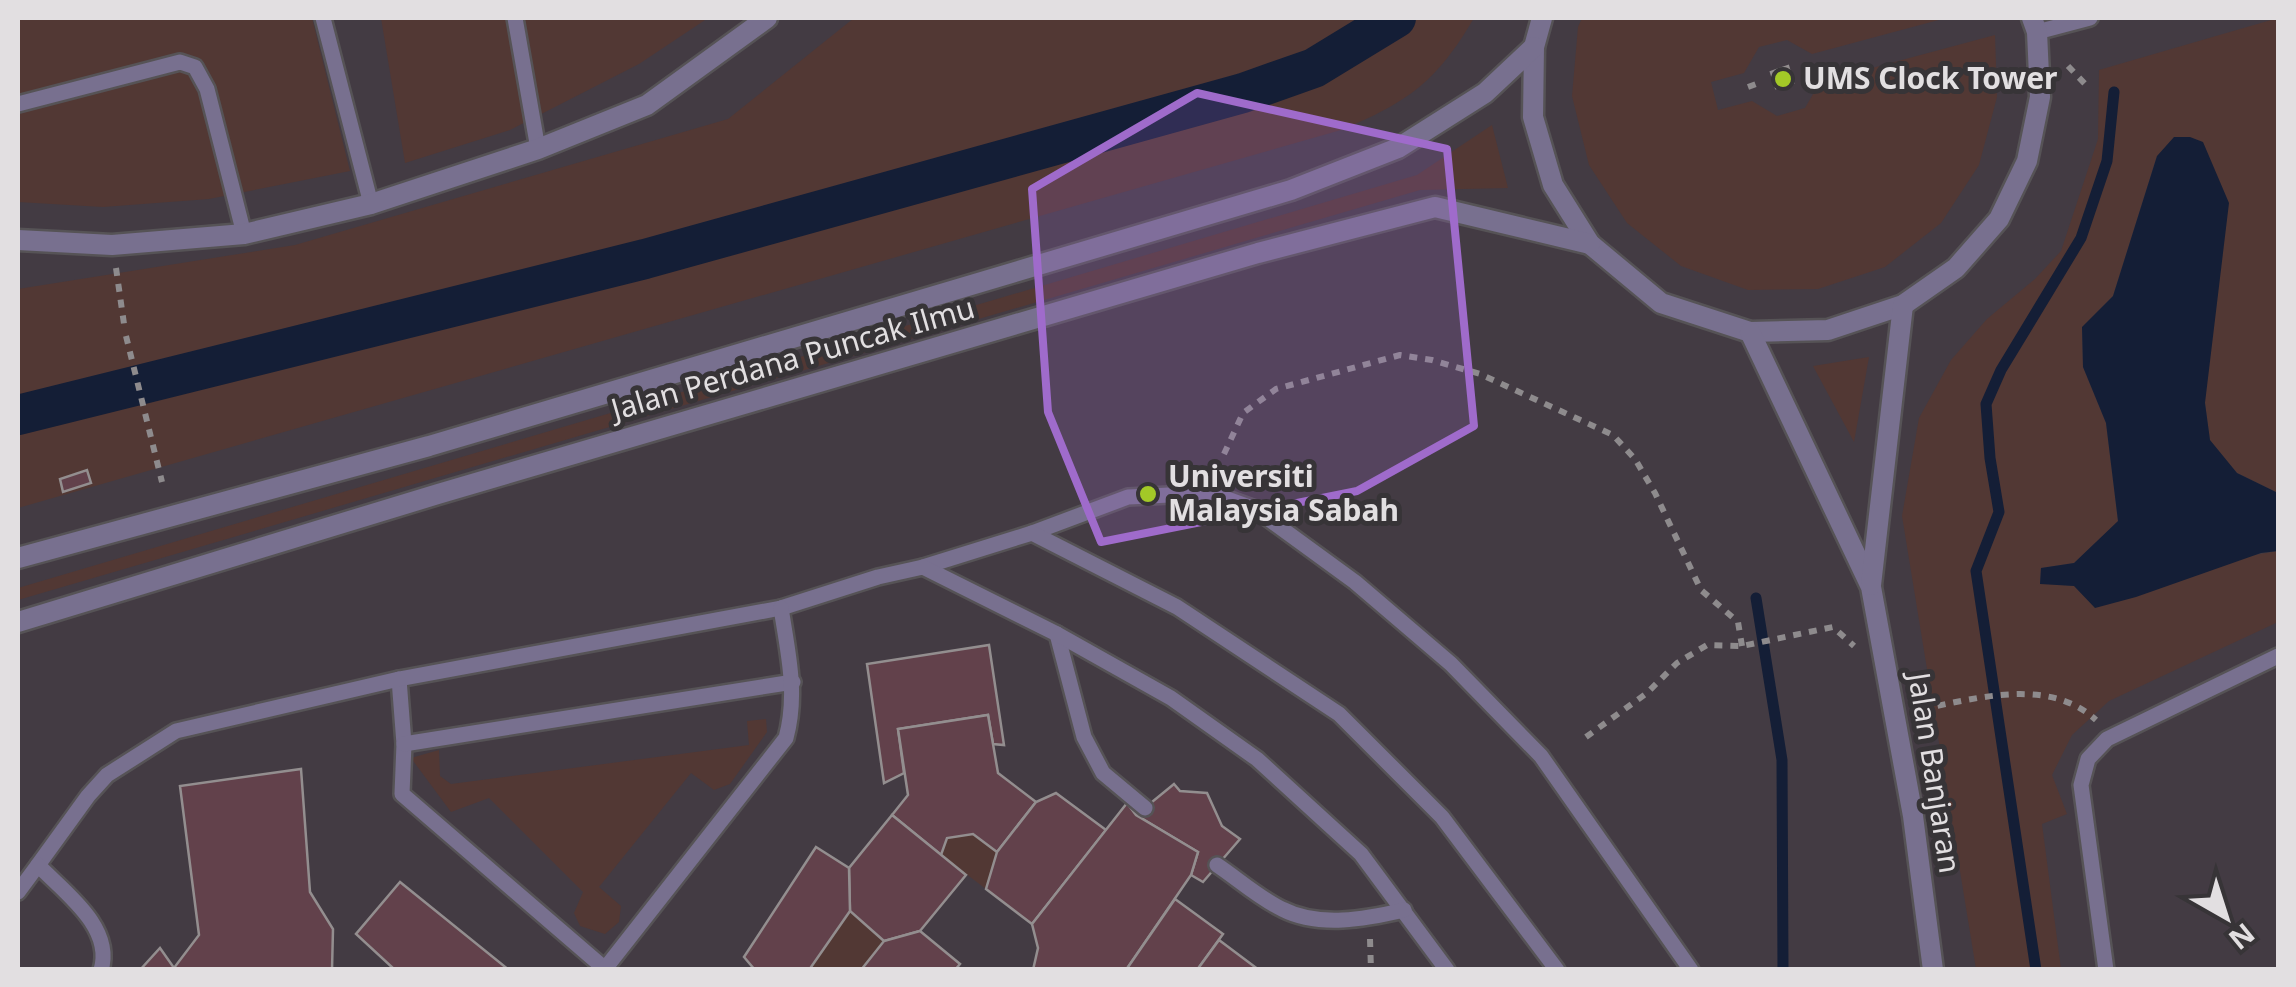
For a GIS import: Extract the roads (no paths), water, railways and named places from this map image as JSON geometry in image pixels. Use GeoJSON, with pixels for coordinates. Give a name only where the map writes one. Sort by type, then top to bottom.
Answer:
{"type":"FeatureCollection","features":[{"type":"Feature","properties":{"kind":"street"},"geometry":{"type":"LineString","coordinates":[[1542,18],[1534,47],[1533,117],[1553,184],[1590,244],[1661,303],[1750,332],[1828,330],[1903,305],[1956,268],[1999,219],[2027,160],[2040,97],[2034,25]]}},
{"type":"Feature","properties":{"kind":"street"},"geometry":{"type":"LineString","coordinates":[[18,240],[112,245],[244,234],[371,204],[538,150],[647,105],[755,22]]}},
{"type":"Feature","properties":{"kind":"street","name":"Jalan Perdana Puncak Ilmu"},"geometry":{"type":"LineString","coordinates":[[18,558],[429,446],[1291,190],[1398,148],[1486,92],[1534,47]]}},
{"type":"Feature","properties":{"kind":"street","name":"Jalan Perdana Puncak Ilmu"},"geometry":{"type":"LineString","coordinates":[[18,622],[1201,270],[1436,207],[1590,244]]}},
{"type":"Feature","properties":{"kind":"street","name":"Jalan Banjaran"},"geometry":{"type":"LineString","coordinates":[[1871,587],[1903,305]]}},
{"type":"Feature","properties":{"kind":"street","name":"Jalan Banjaran"},"geometry":{"type":"LineString","coordinates":[[1750,332],[1871,587],[1914,816],[1933,970]]}},
{"type":"Feature","properties":{"kind":"lane"},"geometry":{"type":"LineString","coordinates":[[323,18],[371,204]]}},
{"type":"Feature","properties":{"kind":"lane"},"geometry":{"type":"LineString","coordinates":[[515,18],[538,150]]}},
{"type":"Feature","properties":{"kind":"lane"},"geometry":{"type":"LineString","coordinates":[[2034,25],[2090,18]]}},
{"type":"Feature","properties":{"kind":"lane"},"geometry":{"type":"LineString","coordinates":[[18,104],[180,62],[195,68],[207,89],[244,234]]}},
{"type":"Feature","properties":{"kind":"lane"},"geometry":{"type":"LineString","coordinates":[[18,892],[88,796],[108,775],[176,731],[398,679],[782,608],[1032,534],[1128,497],[1211,494],[1254,509],[1355,582],[1451,664],[1541,756],[1692,970]]}},
{"type":"Feature","properties":{"kind":"lane"},"geometry":{"type":"LineString","coordinates":[[1032,534],[1177,607],[1339,714],[1442,817],[1558,970]]}},
{"type":"Feature","properties":{"kind":"lane"},"geometry":{"type":"LineString","coordinates":[[922,567],[1056,634],[1171,698],[1257,759],[1361,854],[1447,970]]}},
{"type":"Feature","properties":{"kind":"lane"},"geometry":{"type":"LineString","coordinates":[[398,679],[404,744],[402,794],[604,969],[786,738],[793,682],[782,608]]}},
{"type":"Feature","properties":{"kind":"lane"},"geometry":{"type":"LineString","coordinates":[[1056,634],[1084,738],[1103,774],[1145,808]]}},
{"type":"Feature","properties":{"kind":"lane"},"geometry":{"type":"LineString","coordinates":[[2106,970],[2081,785],[2088,759],[2108,739],[2278,656]]}},
{"type":"Feature","properties":{"kind":"lane"},"geometry":{"type":"LineString","coordinates":[[404,744],[793,682]]}},
{"type":"Feature","properties":{"kind":"lane"},"geometry":{"type":"LineString","coordinates":[[1217,865],[1283,910],[1322,920],[1368,918],[1404,910]]}},
{"type":"Feature","properties":{"kind":"lane"},"geometry":{"type":"LineString","coordinates":[[38,866],[82,909],[102,939],[101,970]]}},
{"type":"Feature","properties":{"kind":"water"},"geometry":{"type":"Polygon","coordinates":[[[2174,137],[2203,142],[2229,203],[2205,403],[2210,440],[2237,473],[2278,493],[2278,551],[2261,553],[2095,608],[2074,586],[2040,584],[2041,568],[2074,563],[2118,521],[2106,423],[2083,367],[2082,327],[2113,296],[2157,156],[2174,137]]]}},
{"type":"Feature","properties":{"kind":"waterway"},"geometry":{"type":"LineString","coordinates":[[18,415],[645,259],[1243,93],[1314,68],[1396,18]]}},
{"type":"Feature","properties":{"kind":"waterway"},"geometry":{"type":"LineString","coordinates":[[2036,970],[1976,571],[1999,512],[1986,404],[2001,370],[2081,238],[2107,161],[2114,92]]}},
{"type":"Feature","properties":{"kind":"waterway"},"geometry":{"type":"LineString","coordinates":[[1756,598],[1782,760],[1783,970]]}},
{"type":"Feature","properties":{"kind":"place","name":"UMS Clock Tower"},"geometry":{"type":"Point","coordinates":[1783,79]}},
{"type":"Feature","properties":{"kind":"place","name":"Universiti Malaysia Sabah"},"geometry":{"type":"Point","coordinates":[1148,494]}}]}
